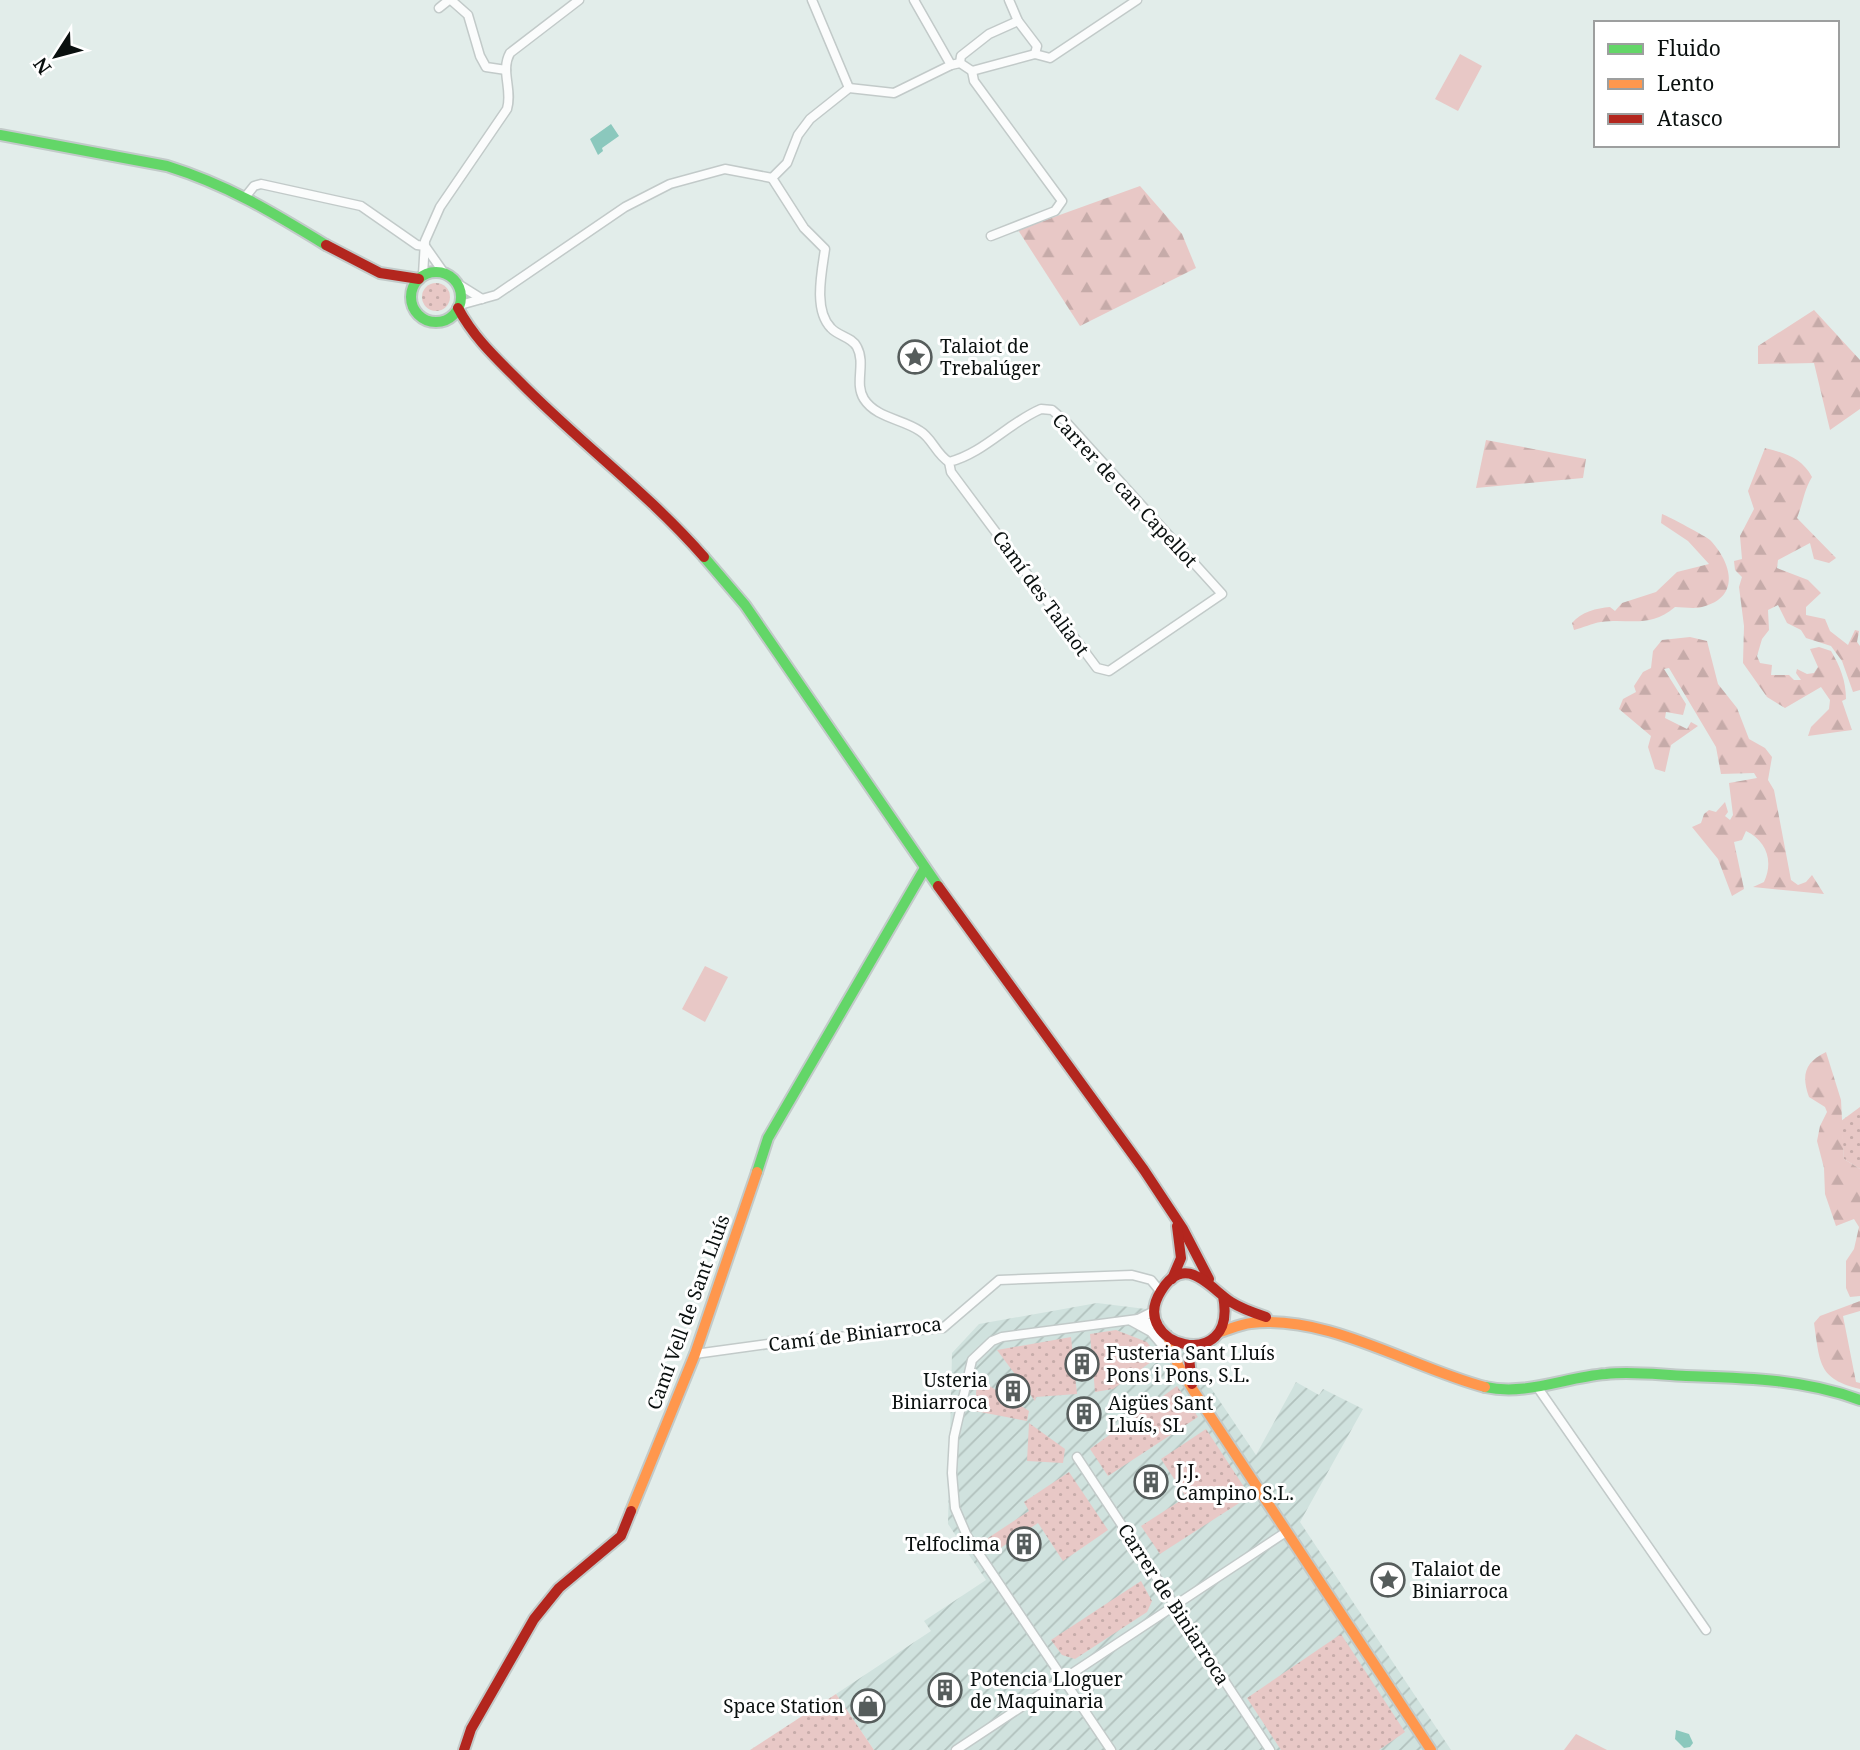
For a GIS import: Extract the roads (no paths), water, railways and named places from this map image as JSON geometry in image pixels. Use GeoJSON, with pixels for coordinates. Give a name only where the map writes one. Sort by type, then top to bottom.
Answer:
{"type":"FeatureCollection","features":[{"type":"Feature","properties":{"kind":"main road"},"geometry":{"type":"LineString","coordinates":[[0,135],[134,160],[194,175],[246,197],[342,254],[392,277],[412,297],[420,315],[454,325],[472,334],[561,423],[674,523],[745,605],[925,867],[1144,1170],[1175,1216],[1209,1279],[1223,1296],[1239,1306],[1278,1322],[1340,1336],[1489,1389],[1538,1388],[1592,1376],[1628,1373],[1777,1381],[1816,1386],[1860,1400]]}},
{"type":"Feature","properties":{"kind":"main road"},"geometry":{"type":"LineString","coordinates":[[392,277],[421,277],[444,273],[458,284],[459,307],[472,334]]}},
{"type":"Feature","properties":{"kind":"main road"},"geometry":{"type":"LineString","coordinates":[[412,297],[421,277]]}},
{"type":"Feature","properties":{"kind":"main road"},"geometry":{"type":"LineString","coordinates":[[439,321],[450,317],[459,307]]}},
{"type":"Feature","properties":{"kind":"main road","name":"Camí Vell de Sant Lluís"},"geometry":{"type":"LineString","coordinates":[[464,1750],[471,1729],[534,1619],[559,1588],[621,1536],[695,1354],[768,1138],[925,867]]}},
{"type":"Feature","properties":{"kind":"main road"},"geometry":{"type":"LineString","coordinates":[[1175,1216],[1181,1258],[1172,1279],[1160,1292],[1154,1311],[1158,1325],[1169,1339],[1178,1365],[1193,1390],[1431,1750]]}},
{"type":"Feature","properties":{"kind":"main road"},"geometry":{"type":"LineString","coordinates":[[1172,1279],[1190,1274],[1209,1279]]}},
{"type":"Feature","properties":{"kind":"main road"},"geometry":{"type":"LineString","coordinates":[[1220,1332],[1226,1314],[1223,1296]]}},
{"type":"Feature","properties":{"kind":"main road"},"geometry":{"type":"LineString","coordinates":[[1193,1390],[1189,1358],[1203,1344],[1220,1332],[1244,1321],[1278,1322]]}},
{"type":"Feature","properties":{"kind":"main road"},"geometry":{"type":"LineString","coordinates":[[1169,1339],[1191,1346],[1203,1344]]}},
{"type":"Feature","properties":{"kind":"street"},"geometry":{"type":"LineString","coordinates":[[439,8],[450,0],[468,15],[486,67],[506,70]]}},
{"type":"Feature","properties":{"kind":"street"},"geometry":{"type":"LineString","coordinates":[[421,277],[425,246],[440,207],[453,184],[507,109],[510,91],[506,70],[510,53],[579,0]]}},
{"type":"Feature","properties":{"kind":"street"},"geometry":{"type":"LineString","coordinates":[[812,0],[849,88]]}},
{"type":"Feature","properties":{"kind":"street"},"geometry":{"type":"LineString","coordinates":[[914,0],[955,64],[972,71],[1035,54],[1050,58],[1136,0]]}},
{"type":"Feature","properties":{"kind":"street"},"geometry":{"type":"LineString","coordinates":[[1009,0],[1018,21],[1037,46],[1035,54]]}},
{"type":"Feature","properties":{"kind":"street"},"geometry":{"type":"LineString","coordinates":[[772,178],[787,163],[798,135],[810,119],[849,88],[894,93],[955,64],[989,34],[1018,21]]}},
{"type":"Feature","properties":{"kind":"street"},"geometry":{"type":"LineString","coordinates":[[972,71],[974,81],[1062,201],[1055,211],[991,236]]}},
{"type":"Feature","properties":{"kind":"street"},"geometry":{"type":"LineString","coordinates":[[459,307],[485,299],[625,208],[670,184],[724,169],[772,178],[804,228],[825,249],[821,285],[822,307],[830,328],[855,344],[862,359],[859,386],[864,400],[879,412],[922,431],[940,457],[949,462]]}},
{"type":"Feature","properties":{"kind":"street"},"geometry":{"type":"LineString","coordinates":[[246,197],[254,186],[261,184],[346,201],[370,211],[417,245],[425,246],[444,273]]}},
{"type":"Feature","properties":{"kind":"street"},"geometry":{"type":"LineString","coordinates":[[458,284],[485,299]]}},
{"type":"Feature","properties":{"kind":"street","name":"Carrer de can Capellot"},"geometry":{"type":"LineString","coordinates":[[949,462],[967,457],[1027,415],[1041,409],[1052,410],[1222,594]]}},
{"type":"Feature","properties":{"kind":"street","name":"Camí des Taliaot"},"geometry":{"type":"LineString","coordinates":[[949,462],[951,472],[1100,671],[1109,671],[1222,594]]}},
{"type":"Feature","properties":{"kind":"street","name":"Camí de Biniarroca"},"geometry":{"type":"LineString","coordinates":[[695,1354],[790,1341],[943,1328],[999,1280],[1132,1275],[1151,1279],[1160,1292]]}},
{"type":"Feature","properties":{"kind":"street"},"geometry":{"type":"LineString","coordinates":[[1111,1750],[967,1536],[955,1508],[954,1437],[972,1360],[992,1341],[1045,1330],[1133,1320],[1154,1311]]}},
{"type":"Feature","properties":{"kind":"street"},"geometry":{"type":"LineString","coordinates":[[1133,1320],[1158,1325]]}},
{"type":"Feature","properties":{"kind":"street"},"geometry":{"type":"LineString","coordinates":[[1133,1320],[1151,1332],[1178,1365]]}},
{"type":"Feature","properties":{"kind":"street"},"geometry":{"type":"LineString","coordinates":[[1538,1388],[1706,1630]]}},
{"type":"Feature","properties":{"kind":"street","name":"Carrer de Biniarroca"},"geometry":{"type":"LineString","coordinates":[[1077,1457],[1270,1750]]}},
{"type":"Feature","properties":{"kind":"street"},"geometry":{"type":"LineString","coordinates":[[956,1750],[1286,1532]]}},
{"type":"Feature","properties":{"kind":"place","name":"Talaiot de Trebalúger"},"geometry":{"type":"Point","coordinates":[915,357]}},
{"type":"Feature","properties":{"kind":"place","name":"Fusteria Sant Lluís Pons i Pons, S.L."},"geometry":{"type":"Point","coordinates":[1082,1364]}},
{"type":"Feature","properties":{"kind":"place","name":"Usteria Biniarroca"},"geometry":{"type":"Point","coordinates":[1013,1391]}},
{"type":"Feature","properties":{"kind":"place","name":"Aigües Sant Lluís, SL"},"geometry":{"type":"Point","coordinates":[1084,1414]}},
{"type":"Feature","properties":{"kind":"place","name":"J.J. Campino S.L."},"geometry":{"type":"Point","coordinates":[1151,1482]}},
{"type":"Feature","properties":{"kind":"place","name":"Telfoclima"},"geometry":{"type":"Point","coordinates":[1024,1544]}},
{"type":"Feature","properties":{"kind":"place","name":"Talaiot de Biniarroca"},"geometry":{"type":"Point","coordinates":[1388,1580]}},
{"type":"Feature","properties":{"kind":"place","name":"Potencia Lloguer de Maquinaria"},"geometry":{"type":"Point","coordinates":[945,1690]}},
{"type":"Feature","properties":{"kind":"place","name":"Space Station"},"geometry":{"type":"Point","coordinates":[868,1706]}}]}
